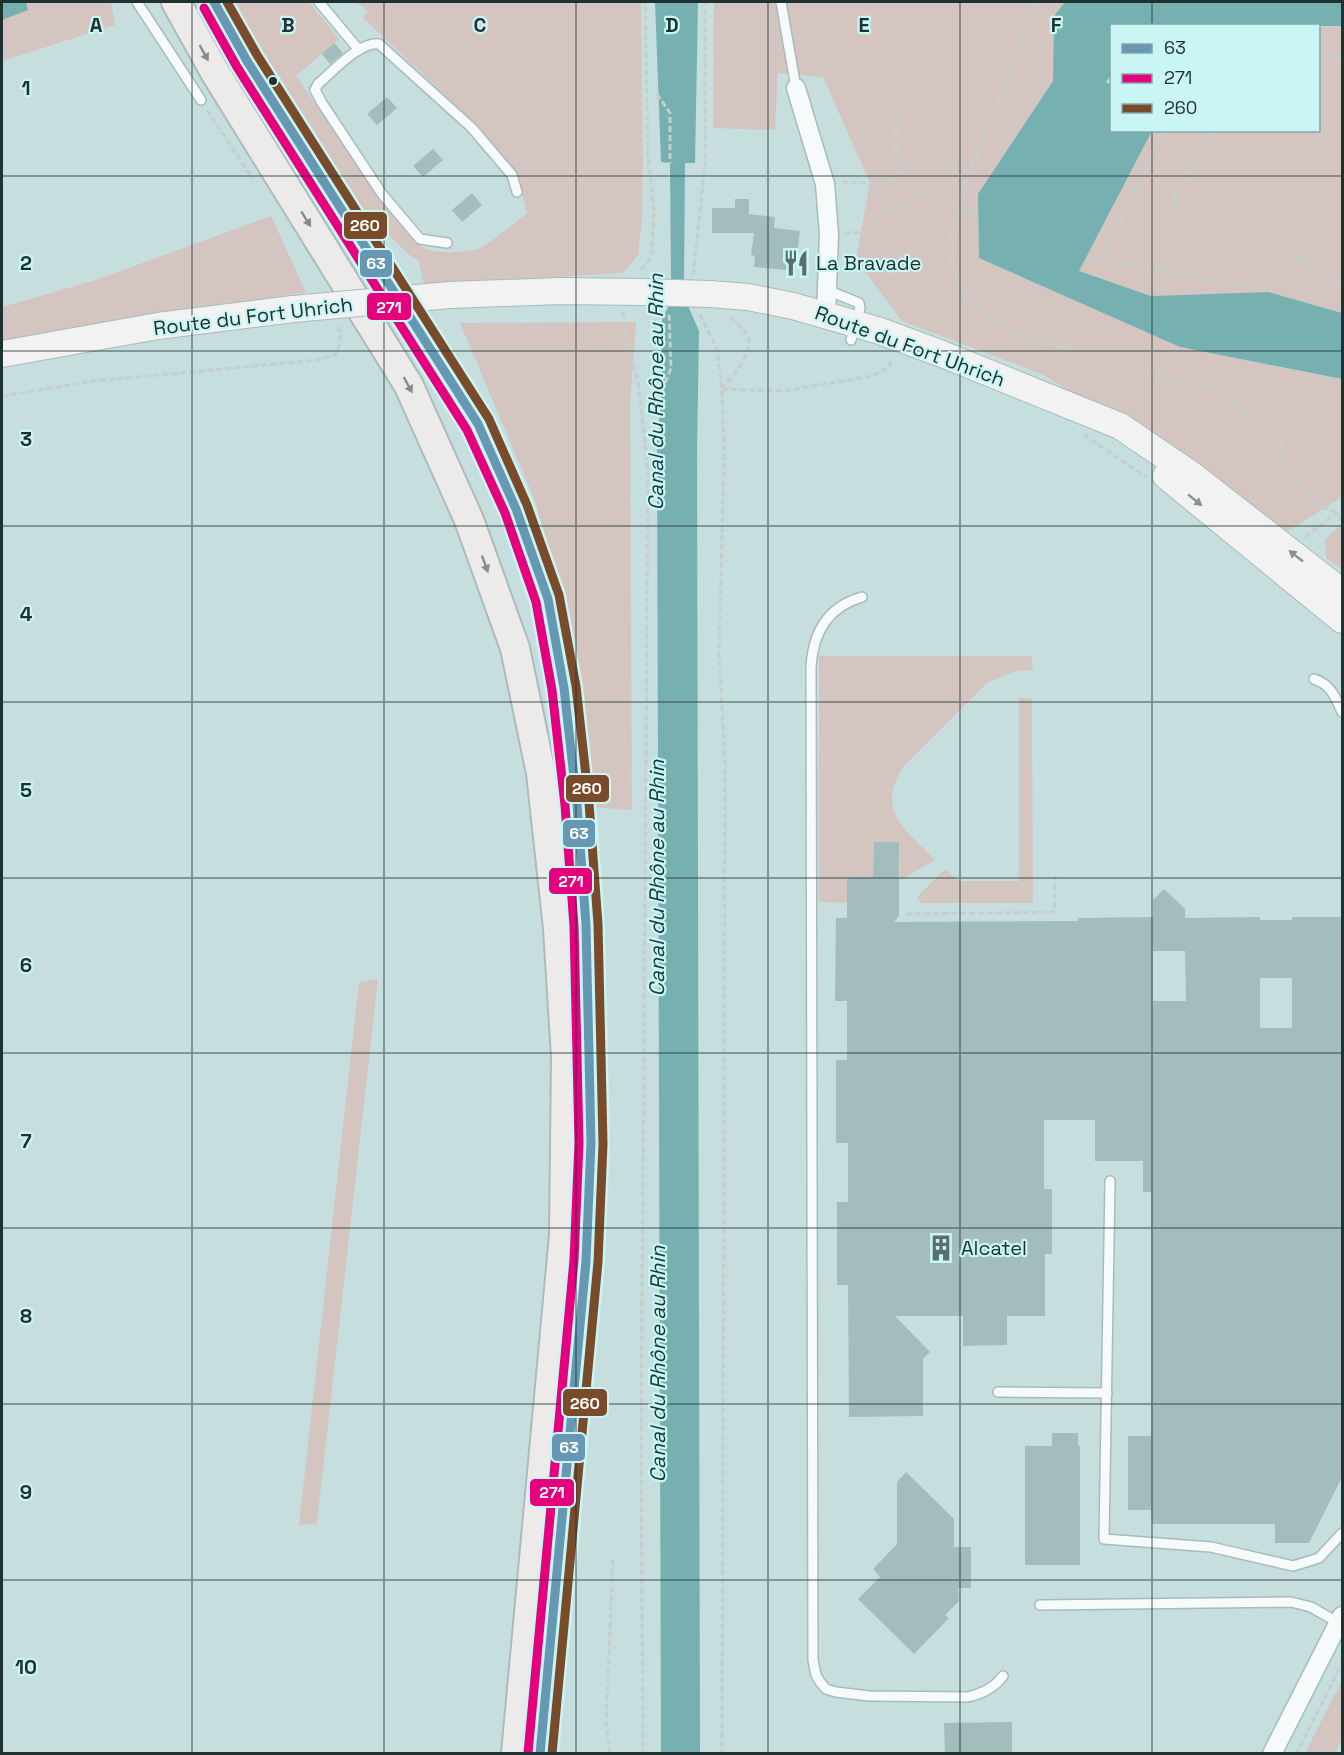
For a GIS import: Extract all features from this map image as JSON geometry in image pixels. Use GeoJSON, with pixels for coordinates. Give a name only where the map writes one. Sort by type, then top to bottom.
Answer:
{"type":"FeatureCollection","features":[{"type":"Feature","properties":{"kind":"main road"},"geometry":{"type":"LineString","coordinates":[[176,2],[216,74],[409,386],[469,520],[515,648],[541,773],[558,928],[566,1057],[564,1235],[516,1754]]}},
{"type":"Feature","properties":{"kind":"main road"},"geometry":{"type":"LineString","coordinates":[[214,2],[247,61],[478,424],[516,509],[548,599],[564,688],[578,815],[586,925],[591,1143],[586,1261],[540,1754]]}},
{"type":"Feature","properties":{"kind":"street"},"geometry":{"type":"LineString","coordinates":[[796,88],[825,184],[829,234],[826,302]]}},
{"type":"Feature","properties":{"kind":"street","name":"Route du Fort Uhrich"},"geometry":{"type":"LineString","coordinates":[[2,354],[158,326],[292,309],[450,295],[536,291],[701,293],[768,301],[826,302],[853,332],[942,354],[1120,426],[1192,475],[1342,592]]}},
{"type":"Feature","properties":{"kind":"street","name":"Route du Fort Uhrich"},"geometry":{"type":"LineString","coordinates":[[1064,402],[1150,463],[1342,620]]}},
{"type":"Feature","properties":{"kind":"street"},"geometry":{"type":"LineString","coordinates":[[1272,1754],[1341,1619]]}},
{"type":"Feature","properties":{"kind":"lane"},"geometry":{"type":"LineString","coordinates":[[137,2],[201,100]]}},
{"type":"Feature","properties":{"kind":"lane"},"geometry":{"type":"LineString","coordinates":[[319,2],[358,50]]}},
{"type":"Feature","properties":{"kind":"lane"},"geometry":{"type":"LineString","coordinates":[[781,2],[796,88]]}},
{"type":"Feature","properties":{"kind":"lane"},"geometry":{"type":"LineString","coordinates":[[447,243],[420,239],[382,194],[315,90],[318,84],[358,50],[372,43],[379,44],[472,128],[512,175],[517,192]]}},
{"type":"Feature","properties":{"kind":"lane"},"geometry":{"type":"LineString","coordinates":[[862,597],[843,605],[824,622],[813,647],[811,667],[813,1660],[816,1675],[826,1689],[851,1695],[968,1697],[980,1694],[996,1685],[1003,1676]]}},
{"type":"Feature","properties":{"kind":"lane"},"geometry":{"type":"LineString","coordinates":[[1314,679],[1334,692],[1342,712]]}},
{"type":"Feature","properties":{"kind":"lane"},"geometry":{"type":"LineString","coordinates":[[1110,1181],[1104,1539],[1211,1547],[1293,1566],[1319,1558],[1342,1533]]}},
{"type":"Feature","properties":{"kind":"lane"},"geometry":{"type":"LineString","coordinates":[[998,1392],[1107,1393]]}},
{"type":"Feature","properties":{"kind":"lane"},"geometry":{"type":"LineString","coordinates":[[1040,1605],[1291,1602],[1341,1619]]}},
{"type":"Feature","properties":{"kind":"path"},"geometry":{"type":"LineString","coordinates":[[643,1754],[641,1446],[648,471],[638,382],[626,336],[622,308],[632,292],[627,283],[647,264],[652,250],[654,211],[650,174],[645,2]]}},
{"type":"Feature","properties":{"kind":"path"},"geometry":{"type":"LineString","coordinates":[[705,2],[705,165],[693,265],[701,293],[701,319],[717,349],[722,389],[724,456],[720,656],[725,761],[722,1754]]}},
{"type":"Feature","properties":{"kind":"path"},"geometry":{"type":"LineString","coordinates":[[1034,2],[1027,14],[999,102],[971,166],[962,209],[951,237],[951,252],[958,286],[971,304],[1004,327],[1030,340],[1071,349],[1159,378],[1210,388],[1227,396],[1278,440],[1290,471],[1315,504],[1337,513],[1342,524]]}},
{"type":"Feature","properties":{"kind":"path"},"geometry":{"type":"LineString","coordinates":[[1320,58],[1342,56]]}},
{"type":"Feature","properties":{"kind":"path"},"geometry":{"type":"LineString","coordinates":[[657,94],[670,113],[670,163]]}},
{"type":"Feature","properties":{"kind":"path"},"geometry":{"type":"LineString","coordinates":[[892,97],[903,104],[895,134],[899,174]]}},
{"type":"Feature","properties":{"kind":"path"},"geometry":{"type":"LineString","coordinates":[[1102,260],[1162,132]]}},
{"type":"Feature","properties":{"kind":"path"},"geometry":{"type":"LineString","coordinates":[[1210,132],[1173,202],[1262,232],[1342,287]]}},
{"type":"Feature","properties":{"kind":"path"},"geometry":{"type":"LineString","coordinates":[[825,184],[849,182],[883,184],[919,161],[971,166]]}},
{"type":"Feature","properties":{"kind":"path"},"geometry":{"type":"LineString","coordinates":[[829,234],[862,232],[879,218],[912,199],[929,193],[962,209],[975,211]]}},
{"type":"Feature","properties":{"kind":"path"},"geometry":{"type":"LineString","coordinates":[[1087,259],[1246,286],[1300,258]]}},
{"type":"Feature","properties":{"kind":"path"},"geometry":{"type":"LineString","coordinates":[[662,391],[671,368],[669,305]]}},
{"type":"Feature","properties":{"kind":"path"},"geometry":{"type":"LineString","coordinates":[[722,389],[740,366],[750,347],[748,336],[729,315]]}},
{"type":"Feature","properties":{"kind":"path"},"geometry":{"type":"LineString","coordinates":[[2,396],[94,381],[318,360],[336,354],[341,339],[339,327]]}},
{"type":"Feature","properties":{"kind":"path"},"geometry":{"type":"LineString","coordinates":[[722,389],[783,391],[872,376],[888,368],[894,356]]}},
{"type":"Feature","properties":{"kind":"path"},"geometry":{"type":"LineString","coordinates":[[1081,434],[1149,479]]}},
{"type":"Feature","properties":{"kind":"path"},"geometry":{"type":"LineString","coordinates":[[1305,537],[1342,509]]}},
{"type":"Feature","properties":{"kind":"path"},"geometry":{"type":"LineString","coordinates":[[906,914],[1055,912],[1055,872]]}},
{"type":"Feature","properties":{"kind":"path"},"geometry":{"type":"LineString","coordinates":[[610,1754],[606,1712],[613,1559]]}},
{"type":"Feature","properties":{"kind":"path"},"geometry":{"type":"LineString","coordinates":[[1296,1754],[1342,1663]]}},
{"type":"Feature","properties":{"kind":"shaded area"},"geometry":{"type":"Polygon","coordinates":[[[26,2],[111,2],[115,25],[2,61],[2,20],[27,10],[26,2]]]}},
{"type":"Feature","properties":{"kind":"shaded area"},"geometry":{"type":"Polygon","coordinates":[[[231,2],[309,2],[339,39],[296,76],[379,197],[419,245],[431,250],[447,252],[483,247],[527,213],[517,173],[477,125],[363,18],[368,11],[356,2],[641,2],[643,153],[642,221],[638,255],[623,273],[424,285],[419,262],[363,209],[231,2]]]}},
{"type":"Feature","properties":{"kind":"shaded area"},"geometry":{"type":"Polygon","coordinates":[[[714,2],[1065,2],[1054,17],[1053,81],[978,194],[979,258],[1180,347],[1341,379],[1342,497],[1288,531],[1042,374],[902,321],[856,259],[870,183],[823,77],[778,73],[775,130],[713,128],[714,2]]]}},
{"type":"Feature","properties":{"kind":"shaded area"},"geometry":{"type":"Polygon","coordinates":[[[1342,26],[1342,313],[1268,292],[1151,296],[1079,271],[1151,132],[1320,132],[1320,27],[1342,26]]]}},
{"type":"Feature","properties":{"kind":"shaded area"},"geometry":{"type":"Polygon","coordinates":[[[271,216],[306,292],[2,341],[2,307],[96,280],[271,216]]]}},
{"type":"Feature","properties":{"kind":"shaded area"},"geometry":{"type":"Polygon","coordinates":[[[636,322],[630,404],[632,810],[590,807],[579,665],[535,501],[460,323],[636,322]]]}},
{"type":"Feature","properties":{"kind":"shaded area"},"geometry":{"type":"Polygon","coordinates":[[[1342,524],[1342,570],[1326,558],[1325,539],[1342,524]]]}},
{"type":"Feature","properties":{"kind":"shaded area"},"geometry":{"type":"Polygon","coordinates":[[[819,656],[1032,656],[1033,670],[1015,671],[987,683],[904,766],[896,781],[892,795],[897,818],[935,860],[900,880],[899,842],[874,842],[873,877],[847,878],[847,903],[819,902],[819,656]]]}},
{"type":"Feature","properties":{"kind":"shaded area"},"geometry":{"type":"Polygon","coordinates":[[[1019,698],[1032,698],[1033,903],[921,903],[917,897],[945,869],[958,881],[1019,881],[1019,698]]]}},
{"type":"Feature","properties":{"kind":"shaded area"},"geometry":{"type":"Polygon","coordinates":[[[378,979],[317,1523],[299,1525],[359,982],[378,979]]]}},
{"type":"Feature","properties":{"kind":"shaded area"},"geometry":{"type":"Polygon","coordinates":[[[1342,1680],[1342,1739],[1335,1753],[1305,1753],[1342,1680]]]}},
{"type":"Feature","properties":{"kind":"water"},"geometry":{"type":"Polygon","coordinates":[[[2,2],[26,2],[28,10],[2,20],[2,2]]]}},
{"type":"Feature","properties":{"kind":"water"},"geometry":{"type":"Polygon","coordinates":[[[655,2],[698,2],[695,163],[685,163],[684,280],[689,308],[699,331],[697,450],[700,1754],[661,1753],[657,441],[662,391],[662,320],[669,305],[671,280],[670,163],[661,162],[655,2]]]}},
{"type":"Feature","properties":{"kind":"water"},"geometry":{"type":"Polygon","coordinates":[[[1065,2],[1342,2],[1342,26],[1320,26],[1320,24],[1110,24],[1110,76],[1106,82],[1110,84],[1110,132],[1151,132],[1079,271],[1151,296],[1268,292],[1342,313],[1342,379],[1180,347],[979,258],[978,194],[1053,81],[1054,16],[1065,2]]]}},
{"type":"Feature","properties":{"kind":"building"},"geometry":{"type":"Polygon","coordinates":[[[334,43],[343,53],[330,64],[322,54],[334,43]]]}},
{"type":"Feature","properties":{"kind":"building"},"geometry":{"type":"Polygon","coordinates":[[[387,97],[397,108],[377,125],[367,114],[387,97]]]}},
{"type":"Feature","properties":{"kind":"building"},"geometry":{"type":"Polygon","coordinates":[[[433,149],[443,160],[423,177],[413,166],[433,149]]]}},
{"type":"Feature","properties":{"kind":"building"},"geometry":{"type":"Polygon","coordinates":[[[472,193],[482,205],[462,222],[452,210],[472,193]]]}},
{"type":"Feature","properties":{"kind":"building"},"geometry":{"type":"Polygon","coordinates":[[[735,199],[749,199],[749,214],[775,217],[774,228],[800,231],[795,271],[754,267],[755,256],[751,255],[754,233],[712,233],[712,208],[735,208],[735,199]]]}},
{"type":"Feature","properties":{"kind":"building","name":"Alcatel"},"geometry":{"type":"Polygon","coordinates":[[[874,842],[899,842],[899,916],[894,922],[1078,921],[1078,918],[1153,917],[1153,900],[1164,889],[1185,909],[1185,918],[1260,917],[1260,920],[1292,920],[1292,917],[1342,917],[1342,1477],[1309,1543],[1275,1543],[1275,1524],[1152,1524],[1151,1510],[1128,1510],[1128,1436],[1151,1436],[1151,1192],[1143,1192],[1143,1161],[1095,1161],[1095,1120],[1044,1120],[1044,1189],[1052,1189],[1052,1254],[1045,1254],[1045,1316],[1007,1316],[1007,1345],[963,1346],[963,1316],[895,1316],[930,1352],[923,1359],[923,1416],[849,1417],[848,1285],[837,1285],[837,1202],[848,1202],[848,1143],[836,1143],[836,1060],[847,1060],[847,1001],[835,1001],[836,918],[847,918],[847,878],[873,877],[874,842]],[[1153,951],[1153,1001],[1186,1001],[1185,951],[1153,951]],[[1260,978],[1260,1028],[1292,1028],[1292,978],[1260,978]]]}},
{"type":"Feature","properties":{"kind":"building"},"geometry":{"type":"Polygon","coordinates":[[[1052,1433],[1078,1433],[1078,1446],[1080,1446],[1080,1565],[1025,1565],[1025,1446],[1052,1446],[1052,1433]]]}},
{"type":"Feature","properties":{"kind":"building"},"geometry":{"type":"Polygon","coordinates":[[[906,1472],[954,1519],[954,1547],[971,1547],[971,1588],[958,1588],[959,1601],[945,1615],[949,1618],[914,1654],[858,1599],[880,1577],[873,1569],[897,1544],[897,1482],[906,1472]]]}},
{"type":"Feature","properties":{"kind":"building"},"geometry":{"type":"Polygon","coordinates":[[[1012,1722],[1012,1754],[945,1754],[944,1723],[1012,1722]]]}},
{"type":"Feature","properties":{"kind":"transit line","name":"63"},"geometry":{"type":"LineString","coordinates":[[214,2],[247,61],[478,424],[516,509],[548,599],[564,688],[577,804],[586,925],[591,1143],[586,1261],[540,1754]]}},
{"type":"Feature","properties":{"kind":"transit line","name":"260"},"geometry":{"type":"LineString","coordinates":[[227,2],[257,55],[489,419],[527,505],[559,595],[576,686],[589,803],[598,924],[603,1144],[598,1262],[552,1754]]}},
{"type":"Feature","properties":{"kind":"transit line","name":"271"},"geometry":{"type":"LineString","coordinates":[[204,8],[237,67],[467,430],[505,513],[536,602],[552,690],[565,805],[574,926],[579,1143],[574,1260],[528,1753]]}},
{"type":"Feature","properties":{"kind":"place","name":"La Bravade"},"geometry":{"type":"Point","coordinates":[796,263]}},
{"type":"Feature","properties":{"kind":"place","name":"Alcatel"},"geometry":{"type":"Point","coordinates":[941,1248]}},
{"type":"Feature","properties":{"kind":"water label","name":"Canal du Rhône au Rhin"},"geometry":{"type":"Point","coordinates":[655,392]}},
{"type":"Feature","properties":{"kind":"water label","name":"Canal du Rhône au Rhin"},"geometry":{"type":"Point","coordinates":[656,878]}},
{"type":"Feature","properties":{"kind":"water label","name":"Canal du Rhône au Rhin"},"geometry":{"type":"Point","coordinates":[657,1364]}}]}
